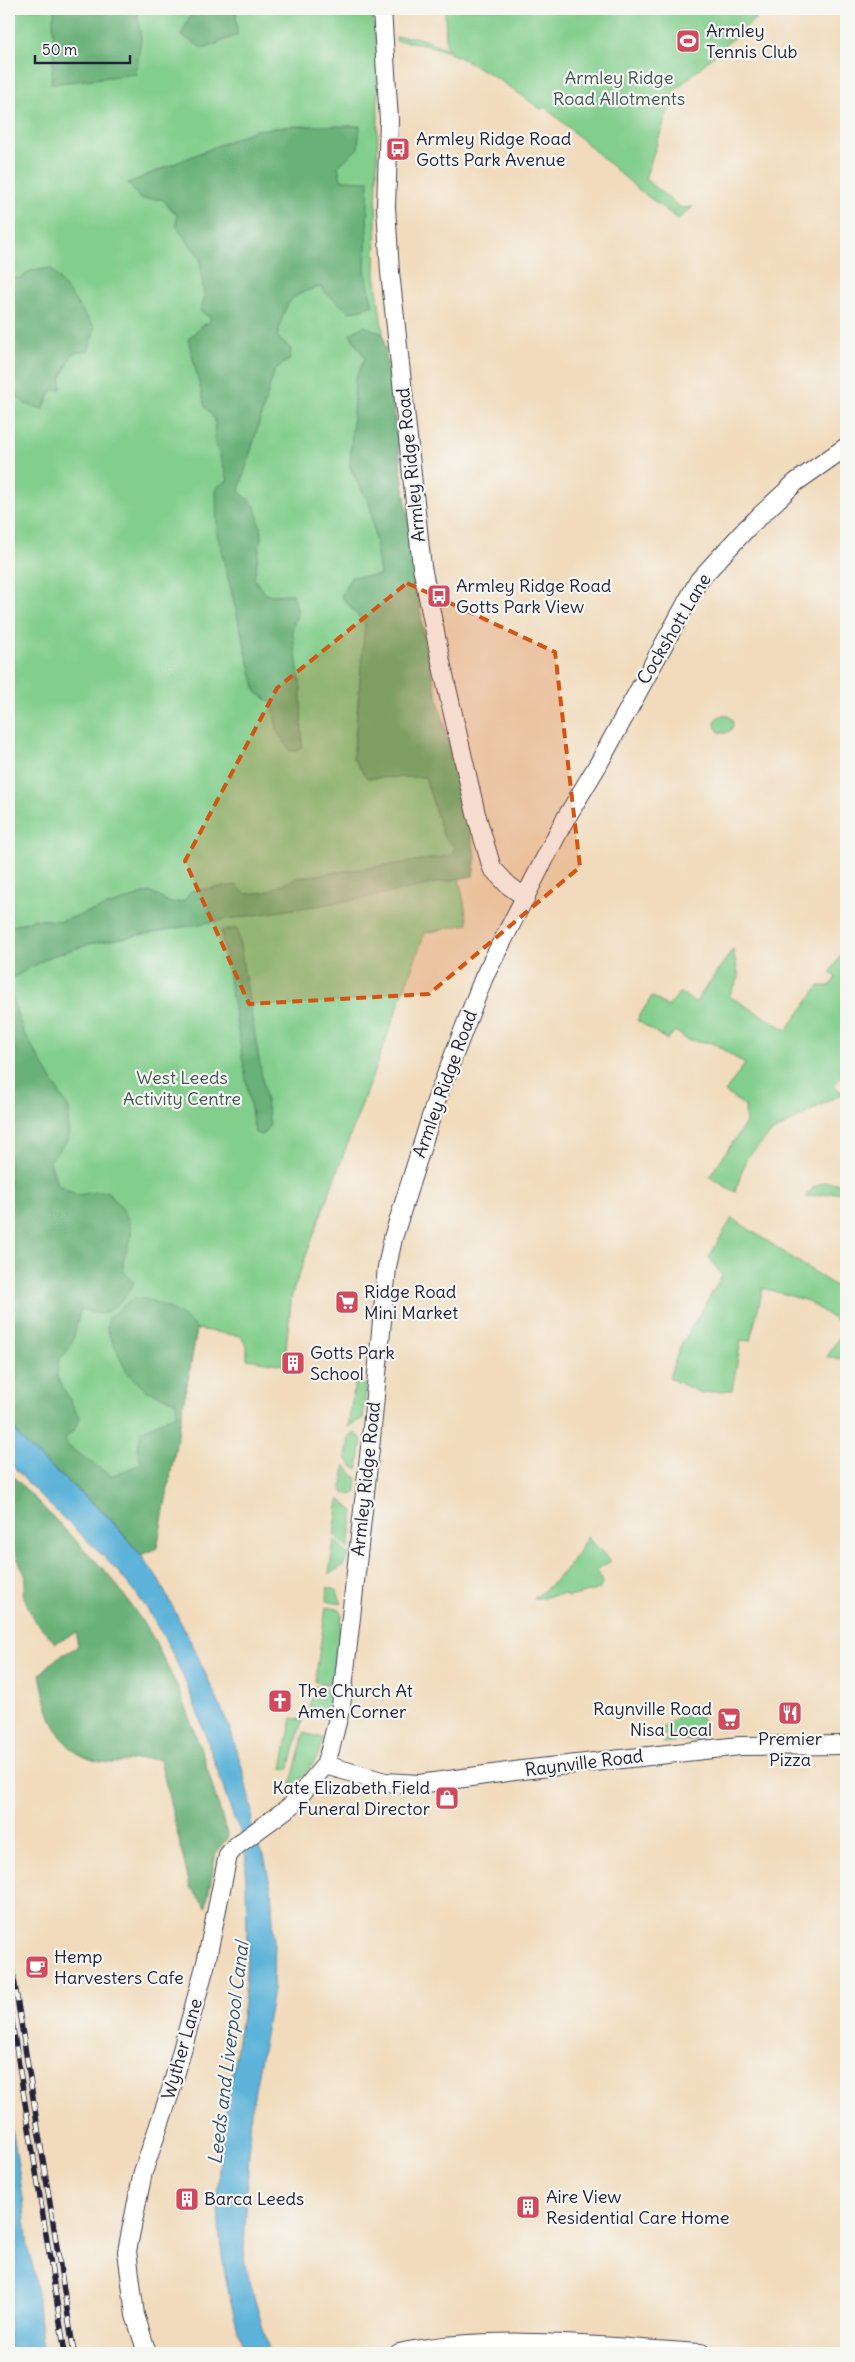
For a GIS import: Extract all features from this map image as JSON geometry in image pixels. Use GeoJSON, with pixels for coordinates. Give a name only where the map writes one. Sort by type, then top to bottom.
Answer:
{"type":"FeatureCollection","features":[{"type":"Feature","properties":{"kind":"street","name":"Armley Ridge Road"},"geometry":{"type":"LineString","coordinates":[[382,9],[389,121],[386,207],[390,272],[422,567],[440,662],[476,814],[492,868],[508,885],[526,898]]}},
{"type":"Feature","properties":{"kind":"street","name":"Cockshott Lane"},"geometry":{"type":"LineString","coordinates":[[563,823],[599,763],[699,580],[746,528],[796,482],[846,447]]}},
{"type":"Feature","properties":{"kind":"street","name":"Armley Ridge Road"},"geometry":{"type":"LineString","coordinates":[[314,1781],[325,1765],[341,1706],[371,1439],[387,1267],[393,1238],[448,1068],[484,977],[563,823]]}},
{"type":"Feature","properties":{"kind":"street","name":"Raynville Road"},"geometry":{"type":"LineString","coordinates":[[325,1765],[385,1782],[419,1784],[522,1770],[740,1746],[846,1745]]}},
{"type":"Feature","properties":{"kind":"street","name":"Wyther Lane"},"geometry":{"type":"LineString","coordinates":[[147,2353],[135,2315],[127,2251],[144,2172],[171,2090],[206,1963],[225,1864],[228,1855],[236,1846],[292,1805],[314,1781]]}},
{"type":"Feature","properties":{"kind":"street"},"geometry":{"type":"LineString","coordinates":[[399,2353],[478,2344],[532,2344],[701,2353]]}},
{"type":"Feature","properties":{"kind":"highlighted area"},"geometry":{"type":"Polygon","coordinates":[[[407,583],[555,652],[580,867],[429,994],[249,1004],[185,861],[277,688],[407,583]]]}},
{"type":"Feature","properties":{"kind":"green space","name":"West Leeds Activity Centre"},"geometry":{"type":"Polygon","coordinates":[[[9,9],[372,9],[377,53],[378,118],[375,274],[425,645],[476,857],[458,872],[468,924],[425,933],[292,1294],[284,1365],[247,1359],[247,1345],[241,1336],[197,1329],[157,1548],[52,1454],[9,1376],[9,9]]]}},
{"type":"Feature","properties":{"kind":"green space"},"geometry":{"type":"Polygon","coordinates":[[[55,9],[137,9],[141,39],[136,74],[51,84],[55,9]]]}},
{"type":"Feature","properties":{"kind":"green space"},"geometry":{"type":"Polygon","coordinates":[[[194,9],[236,9],[237,35],[204,49],[181,35],[194,9]]]}},
{"type":"Feature","properties":{"kind":"green space","name":"Armley Ridge Road Allotments"},"geometry":{"type":"Polygon","coordinates":[[[445,9],[749,9],[757,17],[675,90],[645,179],[681,208],[693,207],[678,219],[639,190],[545,107],[541,109],[486,72],[442,50],[423,44],[396,41],[396,37],[416,37],[449,49],[446,44],[445,9]]]}},
{"type":"Feature","properties":{"kind":"green space"},"geometry":{"type":"Polygon","coordinates":[[[293,126],[360,126],[358,148],[338,166],[341,180],[369,181],[365,269],[373,306],[350,312],[320,287],[300,294],[289,303],[285,309],[277,337],[291,349],[289,360],[275,369],[239,491],[255,506],[262,533],[254,579],[267,595],[293,594],[298,612],[292,629],[301,688],[302,747],[297,751],[290,751],[277,731],[273,704],[256,692],[217,533],[216,488],[228,480],[214,439],[215,419],[205,407],[188,339],[201,326],[209,323],[211,318],[200,311],[204,299],[200,258],[176,226],[177,215],[162,199],[140,199],[128,183],[255,130],[293,126]]]}},
{"type":"Feature","properties":{"kind":"green space"},"geometry":{"type":"Polygon","coordinates":[[[51,268],[95,328],[88,351],[73,353],[61,379],[61,389],[52,390],[43,409],[25,404],[9,388],[9,278],[22,278],[30,271],[51,268]]]}},
{"type":"Feature","properties":{"kind":"green space"},"geometry":{"type":"Polygon","coordinates":[[[364,326],[383,334],[425,645],[476,857],[473,876],[354,900],[216,921],[90,944],[49,957],[9,980],[9,927],[35,919],[61,921],[150,892],[171,903],[184,901],[191,891],[236,885],[246,894],[266,892],[296,878],[450,856],[455,848],[443,835],[425,777],[367,778],[353,758],[365,624],[341,596],[351,577],[380,575],[370,505],[350,467],[355,380],[365,358],[350,334],[364,326]]]}},
{"type":"Feature","properties":{"kind":"green space"},"geometry":{"type":"Polygon","coordinates":[[[724,715],[730,718],[733,724],[730,730],[724,733],[718,730],[715,724],[718,718],[724,715]]]}},
{"type":"Feature","properties":{"kind":"green space"},"geometry":{"type":"Polygon","coordinates":[[[846,858],[846,912],[841,868],[846,858]]]}},
{"type":"Feature","properties":{"kind":"green space"},"geometry":{"type":"Polygon","coordinates":[[[237,928],[270,1125],[262,1135],[255,1133],[221,931],[237,928]]]}},
{"type":"Feature","properties":{"kind":"green space"},"geometry":{"type":"Polygon","coordinates":[[[846,946],[846,1071],[834,1086],[843,1093],[771,1133],[746,1159],[735,1192],[709,1177],[746,1123],[745,1106],[725,1092],[745,1064],[713,1043],[687,1040],[675,1031],[667,1040],[637,1020],[652,996],[668,1007],[680,992],[695,1003],[733,949],[739,978],[729,996],[787,1030],[819,986],[830,986],[836,977],[830,973],[846,946]]]}},
{"type":"Feature","properties":{"kind":"green space"},"geometry":{"type":"Polygon","coordinates":[[[9,980],[11,995],[23,1031],[69,1109],[68,1139],[50,1161],[57,1184],[77,1195],[107,1191],[125,1213],[131,1230],[131,1238],[123,1263],[127,1275],[134,1282],[132,1286],[120,1301],[105,1313],[98,1314],[81,1309],[72,1343],[65,1354],[59,1359],[57,1376],[80,1419],[73,1431],[65,1438],[68,1446],[111,1476],[141,1464],[138,1449],[141,1431],[177,1414],[176,1402],[146,1390],[127,1373],[107,1330],[108,1318],[135,1297],[169,1308],[185,1318],[197,1329],[157,1548],[141,1555],[107,1515],[28,1447],[9,1423],[9,980]]]}},
{"type":"Feature","properties":{"kind":"green space"},"geometry":{"type":"Polygon","coordinates":[[[824,1182],[840,1184],[846,1191],[805,1197],[813,1188],[824,1182]]]}},
{"type":"Feature","properties":{"kind":"green space"},"geometry":{"type":"Polygon","coordinates":[[[732,1218],[846,1293],[846,1359],[827,1357],[845,1327],[808,1301],[763,1288],[750,1341],[741,1340],[732,1390],[701,1393],[669,1378],[679,1349],[722,1276],[709,1257],[732,1218]]]}},
{"type":"Feature","properties":{"kind":"green space"},"geometry":{"type":"Polygon","coordinates":[[[355,1382],[367,1385],[363,1418],[348,1427],[355,1382]]]}},
{"type":"Feature","properties":{"kind":"green space"},"geometry":{"type":"Polygon","coordinates":[[[355,1433],[362,1439],[358,1469],[354,1468],[346,1458],[349,1437],[355,1433]]]}},
{"type":"Feature","properties":{"kind":"green space"},"geometry":{"type":"Polygon","coordinates":[[[345,1465],[357,1477],[356,1492],[352,1495],[344,1492],[342,1488],[345,1465]]]}},
{"type":"Feature","properties":{"kind":"green space"},"geometry":{"type":"Polygon","coordinates":[[[9,1472],[112,1578],[151,1634],[178,1688],[203,1755],[228,1837],[216,1853],[206,1907],[190,1887],[160,1760],[142,1759],[109,1763],[92,1760],[78,1753],[67,1744],[52,1720],[40,1674],[57,1658],[77,1647],[77,1632],[55,1643],[32,1617],[23,1594],[26,1577],[9,1539],[9,1472]]]}},
{"type":"Feature","properties":{"kind":"green space"},"geometry":{"type":"Polygon","coordinates":[[[339,1499],[354,1511],[349,1549],[334,1535],[339,1499]]]}},
{"type":"Feature","properties":{"kind":"green space"},"geometry":{"type":"Polygon","coordinates":[[[587,1537],[611,1561],[597,1569],[602,1583],[600,1589],[569,1597],[563,1594],[533,1599],[550,1586],[564,1571],[587,1537]]]}},
{"type":"Feature","properties":{"kind":"green space"},"geometry":{"type":"Polygon","coordinates":[[[334,1540],[349,1554],[343,1566],[329,1574],[334,1540]]]}},
{"type":"Feature","properties":{"kind":"green space"},"geometry":{"type":"Polygon","coordinates":[[[328,1587],[337,1591],[342,1604],[326,1601],[328,1587]]]}},
{"type":"Feature","properties":{"kind":"green space"},"geometry":{"type":"Polygon","coordinates":[[[326,1607],[338,1609],[342,1614],[334,1681],[330,1680],[329,1684],[315,1682],[326,1607]]]}},
{"type":"Feature","properties":{"kind":"green space"},"geometry":{"type":"Polygon","coordinates":[[[315,1686],[329,1689],[328,1698],[332,1699],[327,1718],[308,1715],[315,1686]]]}},
{"type":"Feature","properties":{"kind":"green space"},"geometry":{"type":"Polygon","coordinates":[[[695,1704],[706,1728],[700,1739],[663,1743],[667,1738],[660,1730],[695,1704]]]}},
{"type":"Feature","properties":{"kind":"green space"},"geometry":{"type":"Polygon","coordinates":[[[292,1718],[302,1720],[289,1769],[282,1768],[292,1718]]]}},
{"type":"Feature","properties":{"kind":"green space"},"geometry":{"type":"Polygon","coordinates":[[[304,1733],[323,1738],[317,1758],[288,1795],[304,1733]]]}},
{"type":"Feature","properties":{"kind":"water"},"geometry":{"type":"Polygon","coordinates":[[[9,1423],[28,1447],[107,1516],[141,1555],[158,1579],[194,1648],[229,1726],[243,1771],[252,1812],[251,1822],[257,1846],[264,1855],[271,1889],[274,1938],[273,1991],[251,2112],[244,2251],[245,2265],[270,2353],[245,2353],[233,2313],[219,2231],[218,2189],[221,2142],[241,2024],[245,1987],[247,1944],[246,1861],[242,1837],[182,1673],[153,1618],[121,1575],[40,1495],[9,1461],[9,1423]]]}},
{"type":"Feature","properties":{"kind":"water"},"geometry":{"type":"Polygon","coordinates":[[[9,2107],[23,2198],[28,2249],[35,2275],[43,2353],[9,2353],[9,2107]]]}},
{"type":"Feature","properties":{"kind":"railway"},"geometry":{"type":"LineString","coordinates":[[9,1948],[74,2353]]}},
{"type":"Feature","properties":{"kind":"railway"},"geometry":{"type":"LineString","coordinates":[[9,2003],[65,2353]]}},
{"type":"Feature","properties":{"kind":"place","name":"Armley Tennis Club"},"geometry":{"type":"Point","coordinates":[688,41]}},
{"type":"Feature","properties":{"kind":"place","name":"Armley Ridge Road Gotts Park Avenue"},"geometry":{"type":"Point","coordinates":[398,149]}},
{"type":"Feature","properties":{"kind":"place","name":"Armley Ridge Road Gotts Park View"},"geometry":{"type":"Point","coordinates":[439,596]}},
{"type":"Feature","properties":{"kind":"place","name":"Ridge Road Mini Market"},"geometry":{"type":"Point","coordinates":[347,1302]}},
{"type":"Feature","properties":{"kind":"place","name":"Gotts Park School"},"geometry":{"type":"Point","coordinates":[293,1363]}},
{"type":"Feature","properties":{"kind":"place","name":"The Church At Amen Corner"},"geometry":{"type":"Point","coordinates":[280,1701]}},
{"type":"Feature","properties":{"kind":"place","name":"Premier Pizza"},"geometry":{"type":"Point","coordinates":[790,1713]}},
{"type":"Feature","properties":{"kind":"place","name":"Raynville Road Nisa Local"},"geometry":{"type":"Point","coordinates":[729,1719]}},
{"type":"Feature","properties":{"kind":"place","name":"Kate Elizabeth Field Funeral Director"},"geometry":{"type":"Point","coordinates":[447,1798]}},
{"type":"Feature","properties":{"kind":"place","name":"Hemp Harvesters Cafe"},"geometry":{"type":"Point","coordinates":[37,1967]}},
{"type":"Feature","properties":{"kind":"place","name":"Barca Leeds"},"geometry":{"type":"Point","coordinates":[187,2199]}},
{"type":"Feature","properties":{"kind":"place","name":"Aire View Residential Care Home"},"geometry":{"type":"Point","coordinates":[528,2207]}},
{"type":"Feature","properties":{"kind":"water label","name":"Leeds and Liverpool Canal"},"geometry":{"type":"Point","coordinates":[228,2053]}}]}
